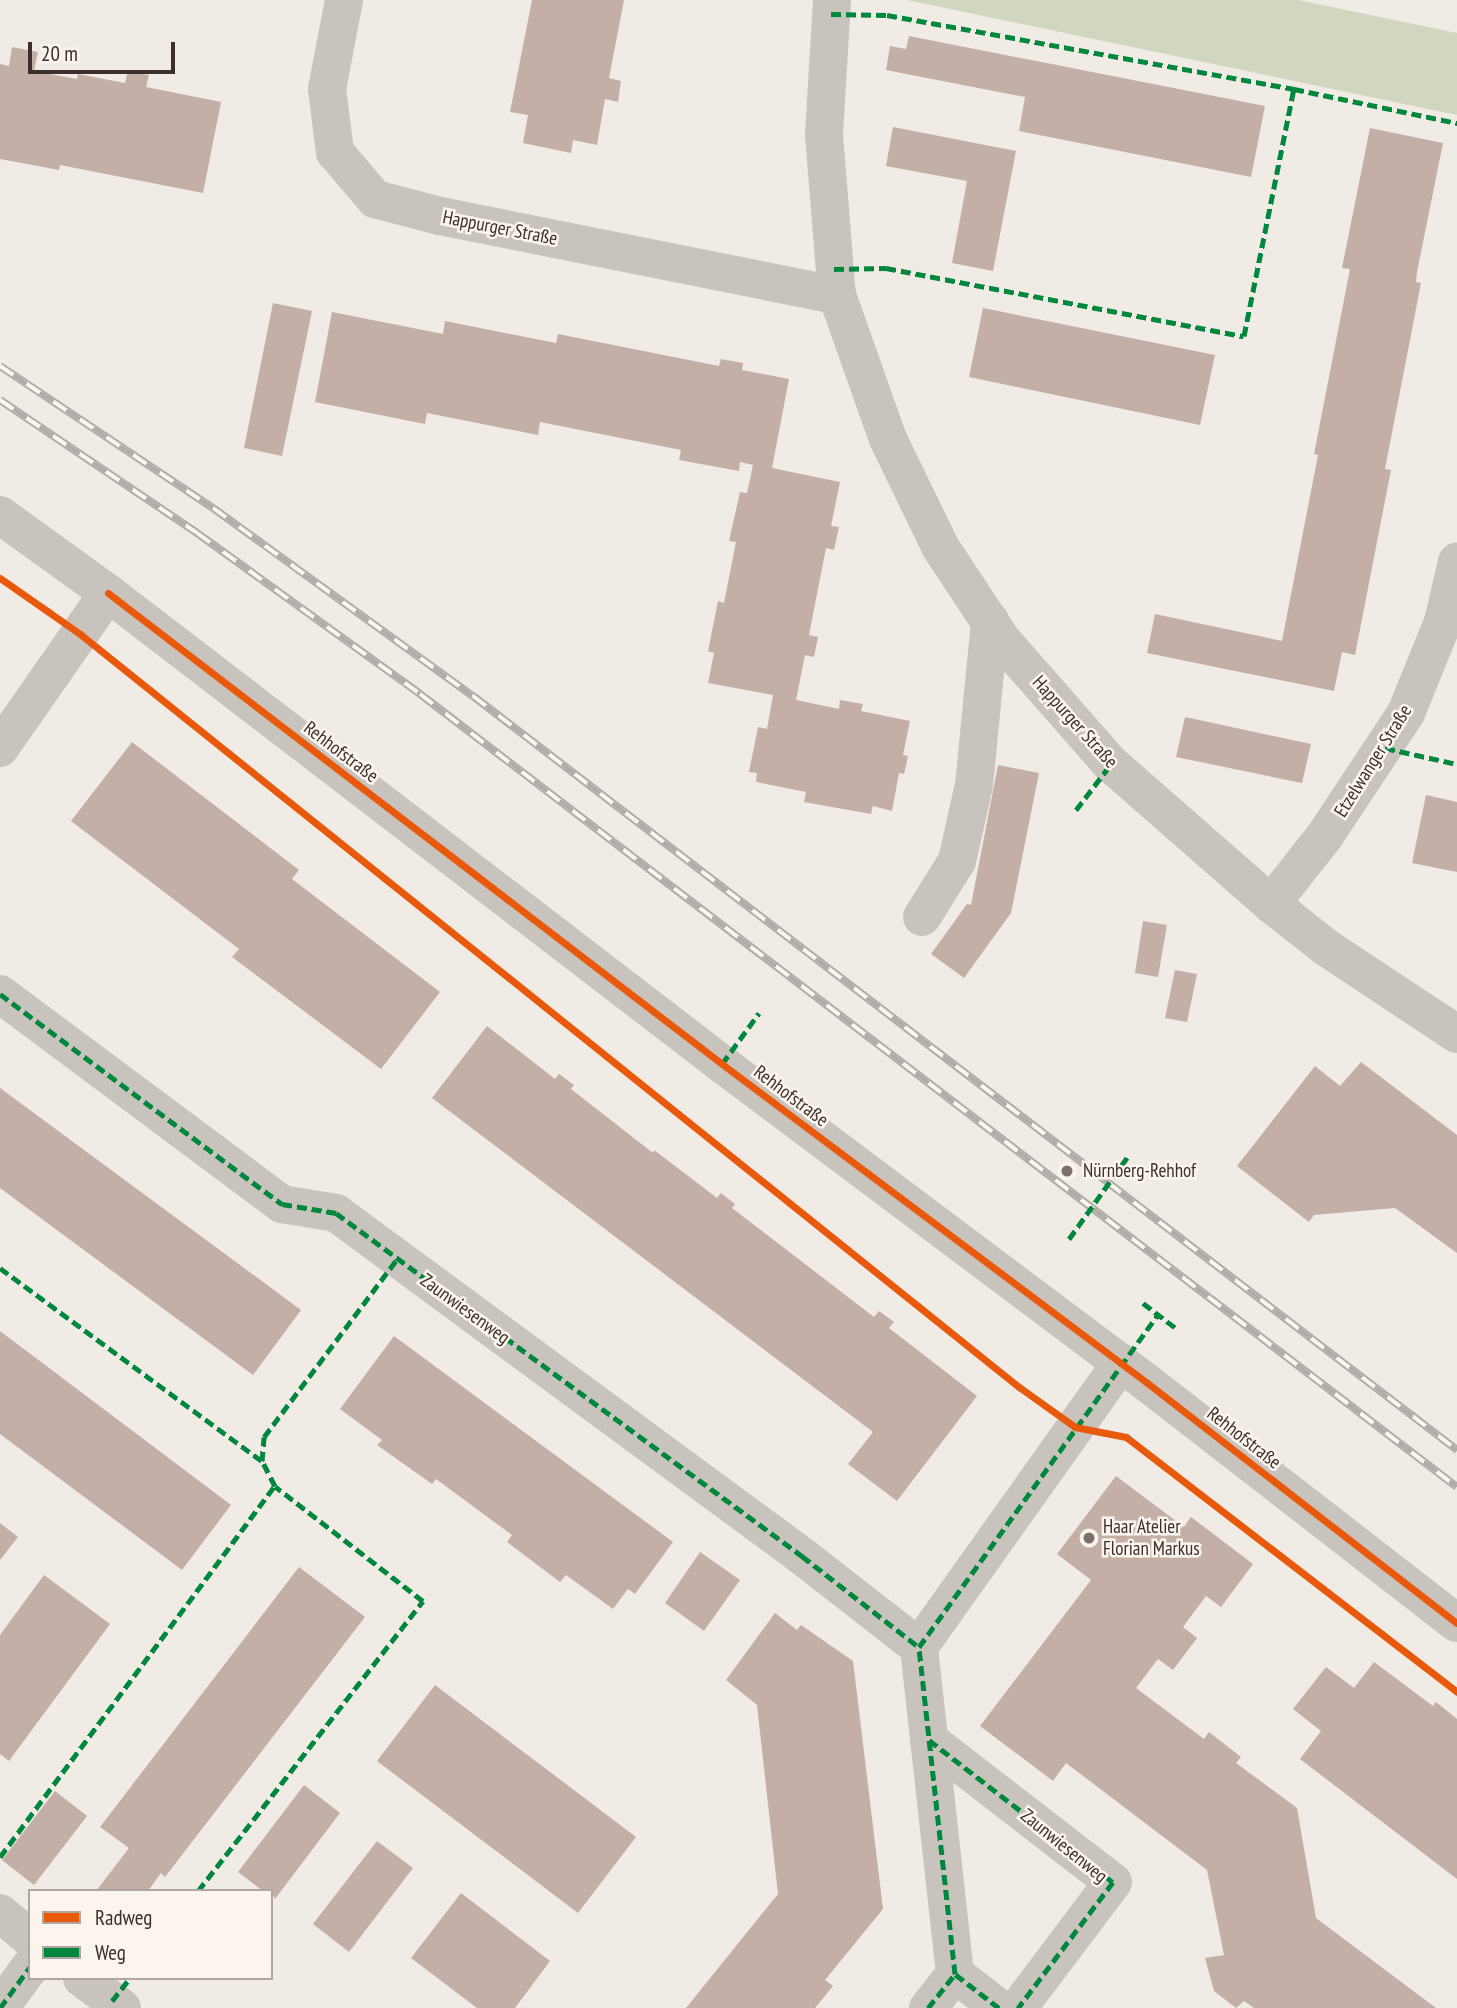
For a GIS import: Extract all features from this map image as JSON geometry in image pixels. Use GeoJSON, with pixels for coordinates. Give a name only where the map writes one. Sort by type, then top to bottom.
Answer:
{"type":"FeatureCollection","features":[{"type":"Feature","properties":{"kind":"street","name":"Happurger Straße"},"geometry":{"type":"LineString","coordinates":[[344,0],[327,89],[335,152],[375,199],[440,216],[837,295]]}},
{"type":"Feature","properties":{"kind":"street","name":"Happurger Straße"},"geometry":{"type":"LineString","coordinates":[[832,0],[824,135],[837,295],[888,439],[941,548],[1001,639],[1111,764],[1271,904],[1327,948],[1457,1034]]}},
{"type":"Feature","properties":{"kind":"street","name":"Rehhofstraße"},"geometry":{"type":"LineString","coordinates":[[0,515],[108,593],[722,1064],[1121,1363],[1457,1623]]}},
{"type":"Feature","properties":{"kind":"street","name":"Etzelwanger Straße"},"geometry":{"type":"LineString","coordinates":[[1271,904],[1324,836],[1405,713],[1443,622],[1457,562]]}},
{"type":"Feature","properties":{"kind":"street"},"geometry":{"type":"LineString","coordinates":[[0,748],[108,593]]}},
{"type":"Feature","properties":{"kind":"street"},"geometry":{"type":"LineString","coordinates":[[922,918],[957,860],[974,785],[990,621]]}},
{"type":"Feature","properties":{"kind":"street","name":"Zaunwiesenweg"},"geometry":{"type":"LineString","coordinates":[[0,995],[282,1204],[336,1213],[802,1556],[919,1647]]}},
{"type":"Feature","properties":{"kind":"street"},"geometry":{"type":"LineString","coordinates":[[928,2008],[955,1974],[919,1647],[1121,1363]]}},
{"type":"Feature","properties":{"kind":"street","name":"Zaunwiesenweg"},"geometry":{"type":"LineString","coordinates":[[929,1740],[1113,1882],[1018,2008]]}},
{"type":"Feature","properties":{"kind":"street"},"geometry":{"type":"LineString","coordinates":[[0,1913],[28,1936]]}},
{"type":"Feature","properties":{"kind":"street"},"geometry":{"type":"LineString","coordinates":[[0,2008],[28,1970]]}},
{"type":"Feature","properties":{"kind":"street"},"geometry":{"type":"LineString","coordinates":[[955,1974],[999,2008]]}},
{"type":"Feature","properties":{"kind":"street"},"geometry":{"type":"LineString","coordinates":[[85,1980],[122,2008]]}},
{"type":"Feature","properties":{"kind":"green space"},"geometry":{"type":"Polygon","coordinates":[[[907,0],[1298,0],[1457,33],[1457,115],[907,0]]]}},
{"type":"Feature","properties":{"kind":"building"},"geometry":{"type":"Polygon","coordinates":[[[532,0],[624,0],[609,78],[621,81],[618,102],[605,99],[597,145],[573,140],[571,153],[523,143],[528,115],[510,112],[532,0]]]}},
{"type":"Feature","properties":{"kind":"building"},"geometry":{"type":"Polygon","coordinates":[[[909,36],[1265,106],[1251,177],[1019,131],[1025,97],[886,70],[890,46],[906,49],[909,36]]]}},
{"type":"Feature","properties":{"kind":"building"},"geometry":{"type":"Polygon","coordinates":[[[12,47],[38,52],[34,71],[77,79],[78,74],[125,83],[128,71],[149,75],[146,87],[221,102],[203,193],[60,165],[59,170],[0,159],[0,64],[9,66],[12,47]]]}},
{"type":"Feature","properties":{"kind":"building"},"geometry":{"type":"Polygon","coordinates":[[[893,127],[1016,151],[993,271],[952,263],[967,181],[886,166],[893,127]]]}},
{"type":"Feature","properties":{"kind":"building"},"geometry":{"type":"Polygon","coordinates":[[[1370,128],[1443,143],[1417,272],[1416,282],[1421,283],[1385,469],[1391,470],[1355,655],[1342,652],[1334,691],[1147,653],[1155,614],[1282,641],[1318,455],[1314,454],[1350,269],[1342,268],[1370,128]]]}},
{"type":"Feature","properties":{"kind":"building"},"geometry":{"type":"Polygon","coordinates":[[[273,303],[312,311],[282,456],[244,448],[273,303]]]}},
{"type":"Feature","properties":{"kind":"building"},"geometry":{"type":"Polygon","coordinates":[[[983,308],[1215,355],[1200,425],[969,377],[983,308]]]}},
{"type":"Feature","properties":{"kind":"building"},"geometry":{"type":"Polygon","coordinates":[[[332,312],[443,334],[445,321],[556,343],[558,334],[719,366],[721,359],[743,363],[742,370],[789,379],[772,468],[840,482],[831,526],[839,527],[834,550],[826,548],[809,635],[818,637],[814,657],[805,655],[796,700],[839,709],[840,700],[863,704],[861,711],[910,721],[903,755],[908,756],[904,774],[899,773],[892,811],[873,806],[871,814],[804,802],[806,792],[756,782],[757,773],[749,772],[758,727],[767,729],[773,695],[708,683],[714,653],[708,651],[718,601],[724,603],[736,542],[729,541],[740,492],[747,493],[753,465],[740,462],[739,471],[679,460],[681,450],[540,422],[538,435],[427,413],[425,424],[315,402],[332,312]]]}},
{"type":"Feature","properties":{"kind":"building"},"geometry":{"type":"Polygon","coordinates":[[[1185,717],[1311,744],[1302,783],[1176,757],[1185,717]]]}},
{"type":"Feature","properties":{"kind":"building"},"geometry":{"type":"Polygon","coordinates":[[[132,742],[299,870],[292,879],[440,992],[381,1069],[232,957],[239,949],[71,821],[132,742]]]}},
{"type":"Feature","properties":{"kind":"building"},"geometry":{"type":"Polygon","coordinates":[[[998,765],[1039,773],[1011,913],[964,978],[931,954],[967,904],[971,905],[998,765]]]}},
{"type":"Feature","properties":{"kind":"building"},"geometry":{"type":"Polygon","coordinates":[[[1426,795],[1457,802],[1457,872],[1412,863],[1426,795]]]}},
{"type":"Feature","properties":{"kind":"building"},"geometry":{"type":"Polygon","coordinates":[[[1143,921],[1167,925],[1158,977],[1135,973],[1143,921]]]}},
{"type":"Feature","properties":{"kind":"building"},"geometry":{"type":"Polygon","coordinates":[[[1175,970],[1197,974],[1187,1022],[1165,1018],[1175,970]]]}},
{"type":"Feature","properties":{"kind":"building"},"geometry":{"type":"Polygon","coordinates":[[[487,1026],[555,1079],[559,1074],[574,1085],[571,1089],[653,1153],[654,1150],[717,1198],[721,1193],[735,1204],[732,1208],[874,1317],[879,1311],[894,1322],[889,1328],[977,1396],[897,1501],[848,1464],[873,1432],[432,1098],[487,1026]]]}},
{"type":"Feature","properties":{"kind":"building"},"geometry":{"type":"Polygon","coordinates":[[[1361,1062],[1457,1135],[1457,1253],[1395,1208],[1314,1215],[1309,1222],[1237,1166],[1315,1066],[1340,1086],[1361,1062]]]}},
{"type":"Feature","properties":{"kind":"building"},"geometry":{"type":"Polygon","coordinates":[[[0,1088],[301,1310],[253,1375],[0,1188],[0,1088]]]}},
{"type":"Feature","properties":{"kind":"building"},"geometry":{"type":"Polygon","coordinates":[[[0,1331],[231,1505],[182,1570],[0,1434],[0,1331]]]}},
{"type":"Feature","properties":{"kind":"building"},"geometry":{"type":"Polygon","coordinates":[[[394,1336],[673,1542],[635,1594],[628,1589],[613,1609],[566,1575],[560,1582],[507,1542],[512,1535],[436,1479],[432,1484],[377,1445],[382,1440],[340,1409],[394,1336]]]}},
{"type":"Feature","properties":{"kind":"building"},"geometry":{"type":"Polygon","coordinates":[[[1116,1476],[1184,1527],[1191,1517],[1253,1564],[1221,1607],[1206,1596],[1183,1627],[1197,1638],[1173,1670],[1158,1659],[1136,1688],[1204,1739],[1209,1732],[1241,1757],[1236,1763],[1297,1808],[1316,1918],[1436,2008],[1254,2008],[1244,2001],[1236,2008],[1214,1991],[1205,1958],[1224,1955],[1207,1870],[1066,1763],[1053,1781],[980,1726],[1091,1580],[1057,1554],[1116,1476]]]}},
{"type":"Feature","properties":{"kind":"building"},"geometry":{"type":"Polygon","coordinates":[[[0,1523],[18,1537],[0,1560],[0,1523]]]}},
{"type":"Feature","properties":{"kind":"building"},"geometry":{"type":"Polygon","coordinates":[[[700,1552],[740,1580],[704,1631],[665,1603],[700,1552]]]}},
{"type":"Feature","properties":{"kind":"building"},"geometry":{"type":"Polygon","coordinates":[[[299,1567],[365,1617],[165,1877],[161,1873],[149,1889],[98,1889],[129,1848],[100,1827],[299,1567]]]}},
{"type":"Feature","properties":{"kind":"building"},"geometry":{"type":"Polygon","coordinates":[[[44,1575],[110,1624],[9,1761],[0,1754],[0,1635],[44,1575]]]}},
{"type":"Feature","properties":{"kind":"building"},"geometry":{"type":"Polygon","coordinates":[[[775,1613],[797,1630],[801,1625],[853,1661],[883,1909],[825,1980],[833,1986],[815,2008],[686,2008],[778,1894],[757,1705],[726,1680],[775,1613]]]}},
{"type":"Feature","properties":{"kind":"building"},"geometry":{"type":"Polygon","coordinates":[[[1374,1662],[1433,1706],[1436,1702],[1457,1719],[1457,1879],[1300,1759],[1321,1731],[1293,1709],[1326,1667],[1354,1688],[1374,1662]]]}},
{"type":"Feature","properties":{"kind":"building"},"geometry":{"type":"Polygon","coordinates":[[[435,1685],[636,1837],[578,1913],[377,1761],[435,1685]]]}},
{"type":"Feature","properties":{"kind":"building"},"geometry":{"type":"Polygon","coordinates":[[[304,1785],[340,1813],[275,1899],[273,1889],[260,1889],[238,1872],[304,1785]]]}},
{"type":"Feature","properties":{"kind":"building"},"geometry":{"type":"Polygon","coordinates":[[[55,1791],[87,1816],[34,1885],[2,1860],[55,1791]]]}},
{"type":"Feature","properties":{"kind":"building"},"geometry":{"type":"Polygon","coordinates":[[[377,1841],[413,1868],[349,1952],[313,1924],[377,1841]]]}},
{"type":"Feature","properties":{"kind":"building"},"geometry":{"type":"Polygon","coordinates":[[[461,1893],[550,1961],[515,2008],[477,2008],[411,1958],[461,1893]]]}},
{"type":"Feature","properties":{"kind":"railway"},"geometry":{"type":"LineString","coordinates":[[0,366],[213,508],[473,696],[1457,1450]]}},
{"type":"Feature","properties":{"kind":"railway"},"geometry":{"type":"LineString","coordinates":[[0,400],[197,533],[420,694],[1457,1487]]}},
{"type":"Feature","properties":{"kind":"marked path"},"geometry":{"type":"LineString","coordinates":[[831,14],[887,15],[1294,89],[1457,123]]}},
{"type":"Feature","properties":{"kind":"marked path"},"geometry":{"type":"LineString","coordinates":[[834,269],[886,268],[1244,336],[1294,89]]}},
{"type":"Feature","properties":{"kind":"marked path"},"geometry":{"type":"LineString","coordinates":[[1385,748],[1457,764]]}},
{"type":"Feature","properties":{"kind":"marked path"},"geometry":{"type":"LineString","coordinates":[[1076,810],[1111,764]]}},
{"type":"Feature","properties":{"kind":"marked path"},"geometry":{"type":"LineString","coordinates":[[0,994],[282,1204],[336,1213],[802,1556],[919,1647]]}},
{"type":"Feature","properties":{"kind":"marked path"},"geometry":{"type":"LineString","coordinates":[[722,1064],[759,1013]]}},
{"type":"Feature","properties":{"kind":"marked path"},"geometry":{"type":"LineString","coordinates":[[1069,1239],[1129,1155]]}},
{"type":"Feature","properties":{"kind":"marked path"},"geometry":{"type":"LineString","coordinates":[[200,1889],[423,1601],[275,1486],[262,1461],[264,1437],[397,1259]]}},
{"type":"Feature","properties":{"kind":"marked path"},"geometry":{"type":"LineString","coordinates":[[0,1268],[262,1461]]}},
{"type":"Feature","properties":{"kind":"marked path"},"geometry":{"type":"LineString","coordinates":[[1143,1303],[1177,1329]]}},
{"type":"Feature","properties":{"kind":"marked path"},"geometry":{"type":"LineString","coordinates":[[999,2008],[955,1974],[919,1647],[1158,1315]]}},
{"type":"Feature","properties":{"kind":"marked path"},"geometry":{"type":"LineString","coordinates":[[0,1857],[275,1486]]}},
{"type":"Feature","properties":{"kind":"marked path"},"geometry":{"type":"LineString","coordinates":[[929,1740],[1113,1882],[1018,2008]]}},
{"type":"Feature","properties":{"kind":"marked path"},"geometry":{"type":"LineString","coordinates":[[0,2008],[28,1970]]}},
{"type":"Feature","properties":{"kind":"marked path"},"geometry":{"type":"LineString","coordinates":[[928,2008],[955,1974]]}},
{"type":"Feature","properties":{"kind":"marked path"},"geometry":{"type":"LineString","coordinates":[[112,2001],[128,1980]]}},
{"type":"Feature","properties":{"kind":"cycle path"},"geometry":{"type":"LineString","coordinates":[[0,578],[80,634],[1019,1387],[1075,1427],[1126,1437],[1457,1692]]}},
{"type":"Feature","properties":{"kind":"cycle path"},"geometry":{"type":"LineString","coordinates":[[108,593],[722,1064],[1146,1382],[1457,1623]]}},
{"type":"Feature","properties":{"kind":"place","name":"Nürnberg-Rehhof"},"geometry":{"type":"Point","coordinates":[1067,1171]}},
{"type":"Feature","properties":{"kind":"place","name":"Haar Atelier Florian Markus"},"geometry":{"type":"Point","coordinates":[1089,1538]}}]}
